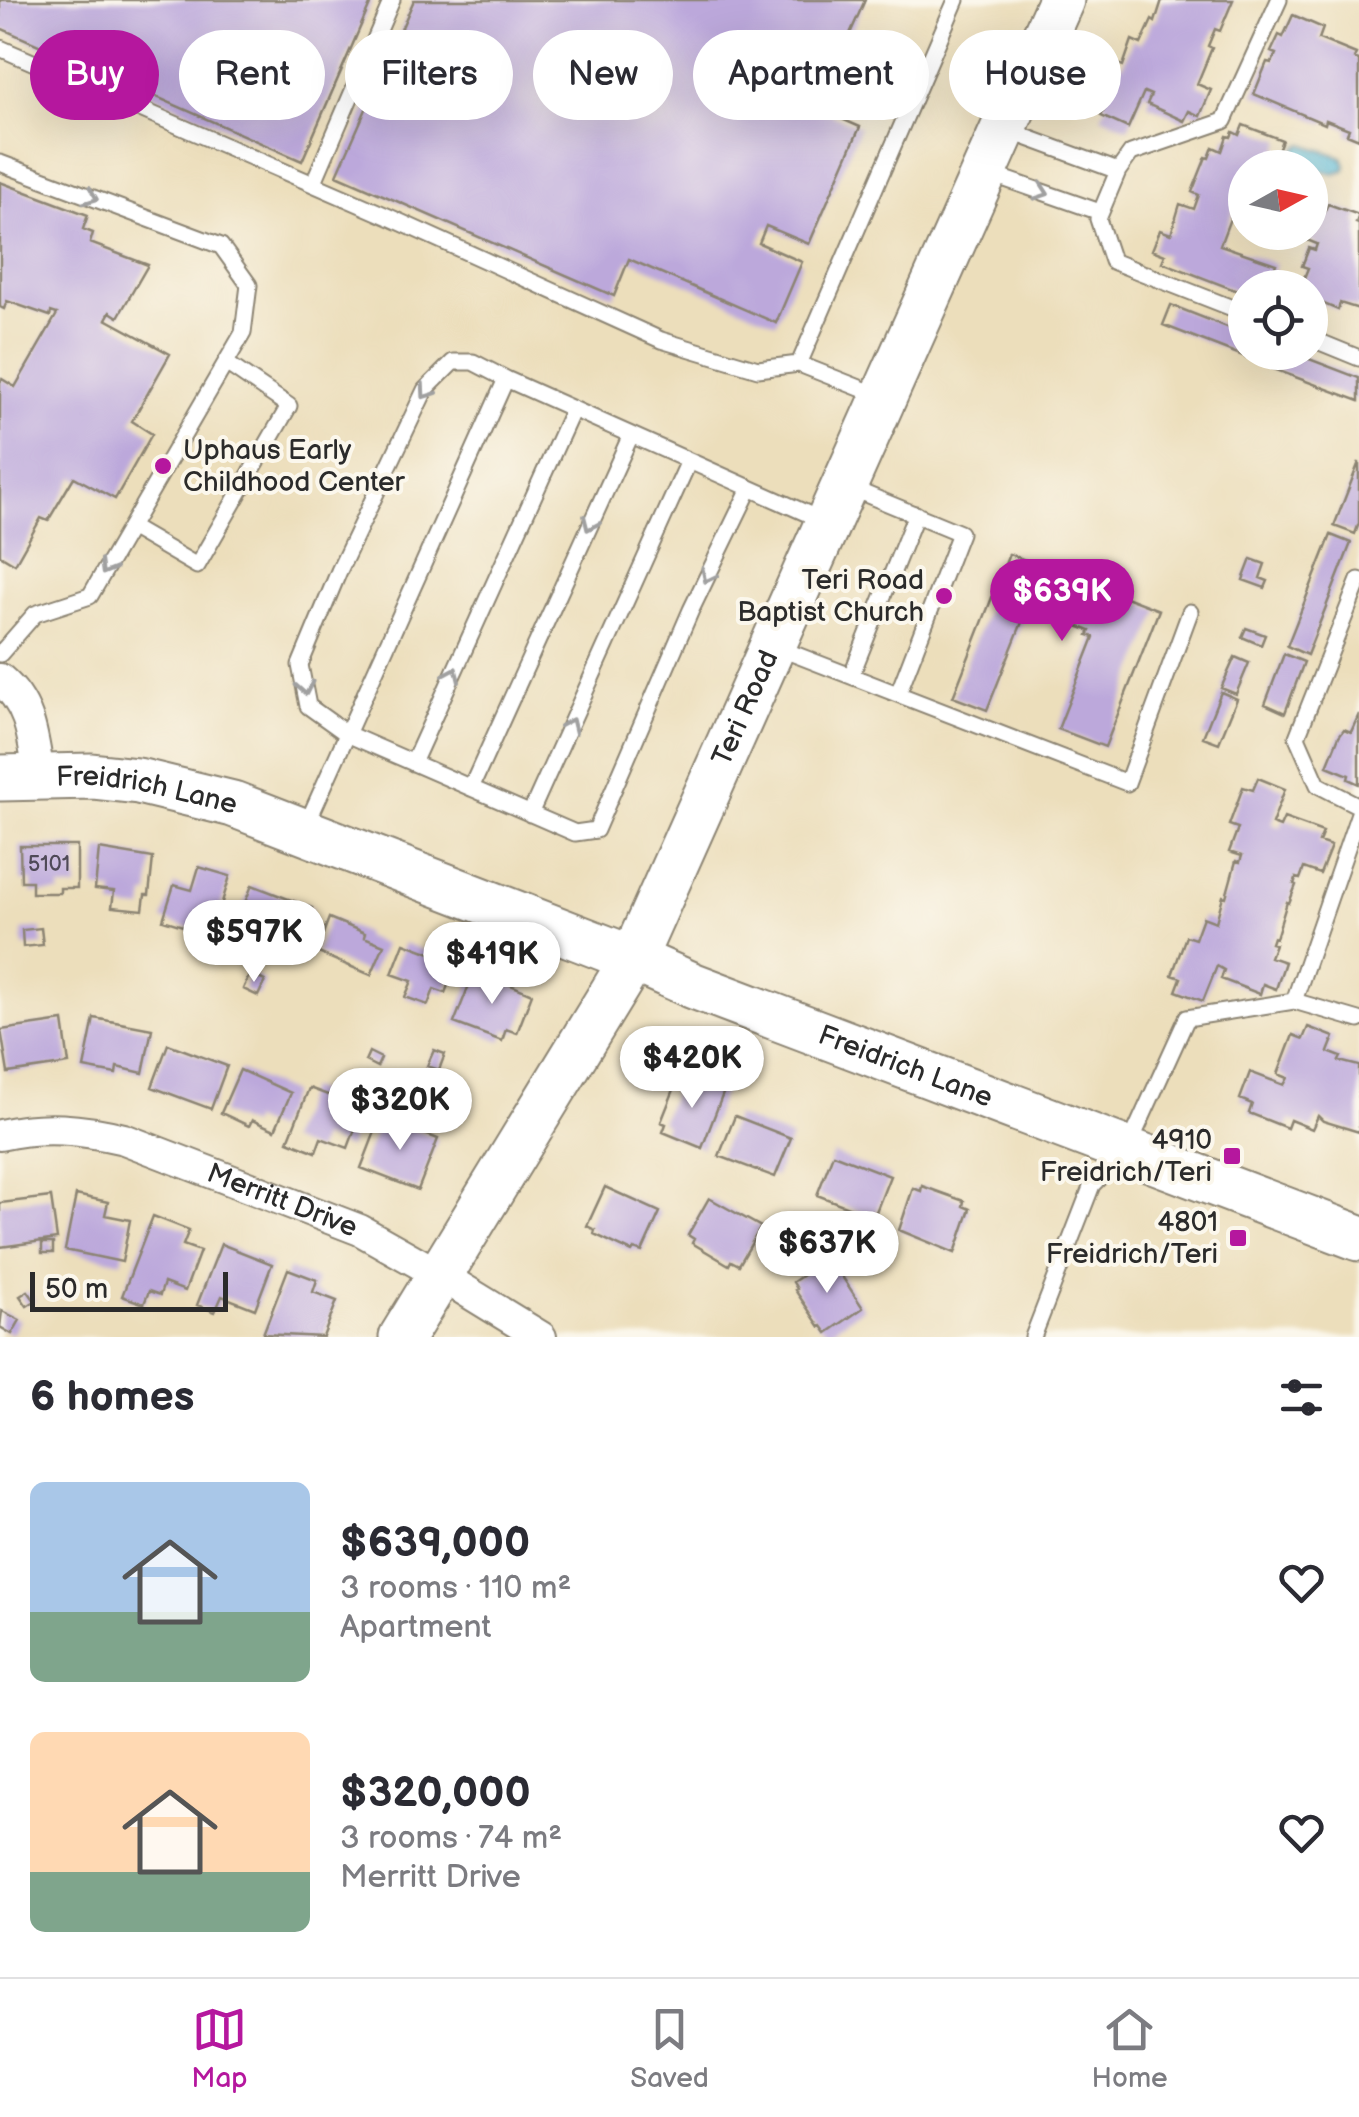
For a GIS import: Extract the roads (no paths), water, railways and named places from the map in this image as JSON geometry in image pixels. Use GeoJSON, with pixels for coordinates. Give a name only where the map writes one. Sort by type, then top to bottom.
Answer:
{"type":"FeatureCollection","features":[{"type":"Feature","properties":{"kind":"street","name":"Teri Road"},"geometry":{"type":"LineString","coordinates":[[402,1337],[633,959],[1061,0]]}},
{"type":"Feature","properties":{"kind":"street","name":"Freidrich Lane"},"geometry":{"type":"LineString","coordinates":[[0,678],[19,698],[30,721],[19,777],[107,778],[186,791],[233,804],[694,986],[1359,1238]]}},
{"type":"Feature","properties":{"kind":"street","name":"Merritt Drive"},"geometry":{"type":"LineString","coordinates":[[0,1135],[50,1128],[86,1130],[124,1139],[360,1230],[440,1274],[540,1337]]}},
{"type":"Feature","properties":{"kind":"lane"},"geometry":{"type":"LineString","coordinates":[[313,184],[392,0]]}},
{"type":"Feature","properties":{"kind":"lane"},"geometry":{"type":"LineString","coordinates":[[798,364],[956,0]]}},
{"type":"Feature","properties":{"kind":"lane"},"geometry":{"type":"LineString","coordinates":[[1228,306],[1112,260],[1098,219],[1118,171],[1131,153],[1224,121],[1280,0]]}},
{"type":"Feature","properties":{"kind":"lane"},"geometry":{"type":"LineString","coordinates":[[0,48],[662,340],[758,369],[798,364],[883,398]]}},
{"type":"Feature","properties":{"kind":"lane"},"geometry":{"type":"LineString","coordinates":[[1004,129],[1118,171]]}},
{"type":"Feature","properties":{"kind":"lane"},"geometry":{"type":"LineString","coordinates":[[0,163],[221,246],[248,285],[242,333],[90,596],[35,614],[0,654]]}},
{"type":"Feature","properties":{"kind":"lane"},"geometry":{"type":"LineString","coordinates":[[984,172],[1100,212]]}},
{"type":"Feature","properties":{"kind":"lane"},"geometry":{"type":"LineString","coordinates":[[1328,345],[1359,358]]}},
{"type":"Feature","properties":{"kind":"lane"},"geometry":{"type":"LineString","coordinates":[[750,488],[596,830],[574,833],[347,734],[308,706],[300,665],[338,572],[425,390],[452,362],[473,362],[750,488],[916,514],[960,532],[898,694]]}},
{"type":"Feature","properties":{"kind":"lane"},"geometry":{"type":"LineString","coordinates":[[130,527],[197,566],[289,406],[226,363]]}},
{"type":"Feature","properties":{"kind":"lane"},"geometry":{"type":"LineString","coordinates":[[304,832],[506,379]]}},
{"type":"Feature","properties":{"kind":"lane"},"geometry":{"type":"LineString","coordinates":[[413,763],[574,409]]}},
{"type":"Feature","properties":{"kind":"lane"},"geometry":{"type":"LineString","coordinates":[[470,788],[631,435]]}},
{"type":"Feature","properties":{"kind":"lane"},"geometry":{"type":"LineString","coordinates":[[530,814],[690,461]]}},
{"type":"Feature","properties":{"kind":"lane"},"geometry":{"type":"LineString","coordinates":[[851,676],[916,514]]}},
{"type":"Feature","properties":{"kind":"lane"},"geometry":{"type":"LineString","coordinates":[[1294,1002],[1359,809],[1318,784],[1298,737],[1359,580]]}},
{"type":"Feature","properties":{"kind":"lane"},"geometry":{"type":"LineString","coordinates":[[772,645],[1128,783],[1190,612]]}},
{"type":"Feature","properties":{"kind":"lane"},"geometry":{"type":"LineString","coordinates":[[1034,1337],[1092,1185],[1127,1150],[1187,1018],[1294,1002],[1359,1020]]}},
{"type":"Feature","properties":{"kind":"water"},"geometry":{"type":"Polygon","coordinates":[[[1303,144],[1321,150],[1295,150],[1303,144]]]}},
{"type":"Feature","properties":{"kind":"water"},"geometry":{"type":"Polygon","coordinates":[[[1328,152],[1342,157],[1346,166],[1344,171],[1328,172],[1328,152]]]}},
{"type":"Feature","properties":{"kind":"place","name":"Uphaus Early Childhood Center"},"geometry":{"type":"Point","coordinates":[163,466]}},
{"type":"Feature","properties":{"kind":"place","name":"Teri Road Baptist Church"},"geometry":{"type":"Point","coordinates":[944,596]}},
{"type":"Feature","properties":{"kind":"place","name":"4910 Freidrich/Teri"},"geometry":{"type":"Point","coordinates":[1232,1156]}},
{"type":"Feature","properties":{"kind":"place","name":"4801 Freidrich/Teri"},"geometry":{"type":"Point","coordinates":[1238,1238]}}]}
